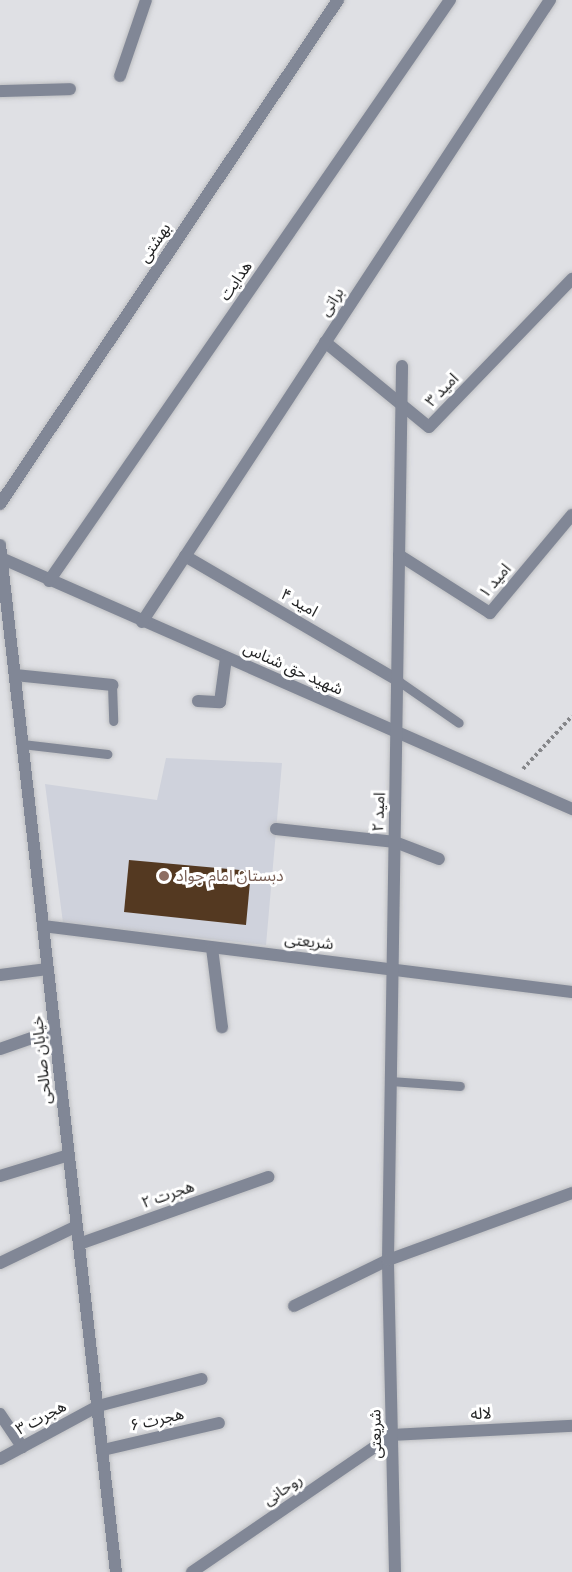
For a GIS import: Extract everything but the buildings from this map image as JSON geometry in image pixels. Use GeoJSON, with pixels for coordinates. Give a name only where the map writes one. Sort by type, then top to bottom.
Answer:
{"type":"FeatureCollection","features":[{"type":"Feature","properties":{"kind":"street"},"geometry":{"type":"LineString","coordinates":[[120,76],[146,0]]}},
{"type":"Feature","properties":{"kind":"street","name":"بهشتی"},"geometry":{"type":"LineString","coordinates":[[0,504],[338,0]]}},
{"type":"Feature","properties":{"kind":"street","name":"هدایت"},"geometry":{"type":"LineString","coordinates":[[49,581],[450,0]]}},
{"type":"Feature","properties":{"kind":"street","name":"براتی"},"geometry":{"type":"LineString","coordinates":[[142,622],[550,0]]}},
{"type":"Feature","properties":{"kind":"street"},"geometry":{"type":"LineString","coordinates":[[0,91],[70,89]]}},
{"type":"Feature","properties":{"kind":"street","name":"امید ۳"},"geometry":{"type":"LineString","coordinates":[[325,342],[401,401],[429,427],[572,279]]}},
{"type":"Feature","properties":{"kind":"street","name":"امید ۲"},"geometry":{"type":"LineString","coordinates":[[388,1260],[402,366]]}},
{"type":"Feature","properties":{"kind":"street","name":"امید ۱"},"geometry":{"type":"LineString","coordinates":[[399,555],[490,613],[572,515]]}},
{"type":"Feature","properties":{"kind":"street","name":"خیابان صالحی"},"geometry":{"type":"LineString","coordinates":[[0,545],[5,626],[15,675],[116,1572]]}},
{"type":"Feature","properties":{"kind":"street","name":"امید ۴"},"geometry":{"type":"LineString","coordinates":[[185,556],[397,680]]}},
{"type":"Feature","properties":{"kind":"street","name":"شهید حق شناس"},"geometry":{"type":"LineString","coordinates":[[2,558],[142,622],[572,809]]}},
{"type":"Feature","properties":{"kind":"street"},"geometry":{"type":"LineString","coordinates":[[198,701],[220,702],[226,658]]}},
{"type":"Feature","properties":{"kind":"street"},"geometry":{"type":"LineString","coordinates":[[15,675],[112,685]]}},
{"type":"Feature","properties":{"kind":"street"},"geometry":{"type":"LineString","coordinates":[[276,829],[395,842],[440,859]]}},
{"type":"Feature","properties":{"kind":"street","name":"شریعتی"},"geometry":{"type":"LineString","coordinates":[[43,926],[212,948],[393,967],[572,992]]}},
{"type":"Feature","properties":{"kind":"street"},"geometry":{"type":"LineString","coordinates":[[212,948],[222,1027]]}},
{"type":"Feature","properties":{"kind":"street"},"geometry":{"type":"LineString","coordinates":[[0,975],[48,969]]}},
{"type":"Feature","properties":{"kind":"street"},"geometry":{"type":"LineString","coordinates":[[0,1049],[55,1030]]}},
{"type":"Feature","properties":{"kind":"street"},"geometry":{"type":"LineString","coordinates":[[0,1176],[69,1155]]}},
{"type":"Feature","properties":{"kind":"street","name":"هجرت ۲"},"geometry":{"type":"LineString","coordinates":[[79,1244],[268,1177]]}},
{"type":"Feature","properties":{"kind":"street"},"geometry":{"type":"LineString","coordinates":[[294,1306],[388,1260],[572,1193]]}},
{"type":"Feature","properties":{"kind":"street"},"geometry":{"type":"LineString","coordinates":[[0,1263],[77,1226]]}},
{"type":"Feature","properties":{"kind":"street","name":"شریعتی"},"geometry":{"type":"LineString","coordinates":[[388,1260],[395,1572]]}},
{"type":"Feature","properties":{"kind":"street","name":"هجرت ۳"},"geometry":{"type":"LineString","coordinates":[[0,1459],[98,1406],[202,1379]]}},
{"type":"Feature","properties":{"kind":"street"},"geometry":{"type":"LineString","coordinates":[[0,1414],[22,1447]]}},
{"type":"Feature","properties":{"kind":"street","name":"هجرت ۶"},"geometry":{"type":"LineString","coordinates":[[103,1450],[219,1423]]}},
{"type":"Feature","properties":{"kind":"street","name":"لاله"},"geometry":{"type":"LineString","coordinates":[[392,1436],[572,1426]]}},
{"type":"Feature","properties":{"kind":"street","name":"روحانی"},"geometry":{"type":"LineString","coordinates":[[192,1572],[392,1436]]}},
{"type":"Feature","properties":{"kind":"lane"},"geometry":{"type":"LineString","coordinates":[[397,680],[459,723]]}},
{"type":"Feature","properties":{"kind":"lane"},"geometry":{"type":"LineString","coordinates":[[112,685],[113,722]]}},
{"type":"Feature","properties":{"kind":"lane"},"geometry":{"type":"LineString","coordinates":[[22,744],[107,754]]}},
{"type":"Feature","properties":{"kind":"lane"},"geometry":{"type":"LineString","coordinates":[[391,1081],[460,1086]]}},
{"type":"Feature","properties":{"kind":"path"},"geometry":{"type":"LineString","coordinates":[[510,783],[572,716]]}},
{"type":"Feature","properties":{"kind":"shaded area","name":"دبستان امام جواد"},"geometry":{"type":"Polygon","coordinates":[[[166,758],[282,763],[266,945],[63,923],[45,784],[157,800],[166,758]]]}},
{"type":"Feature","properties":{"kind":"place","name":"دبستان امام جواد"},"geometry":{"type":"Point","coordinates":[164,876]}}]}
